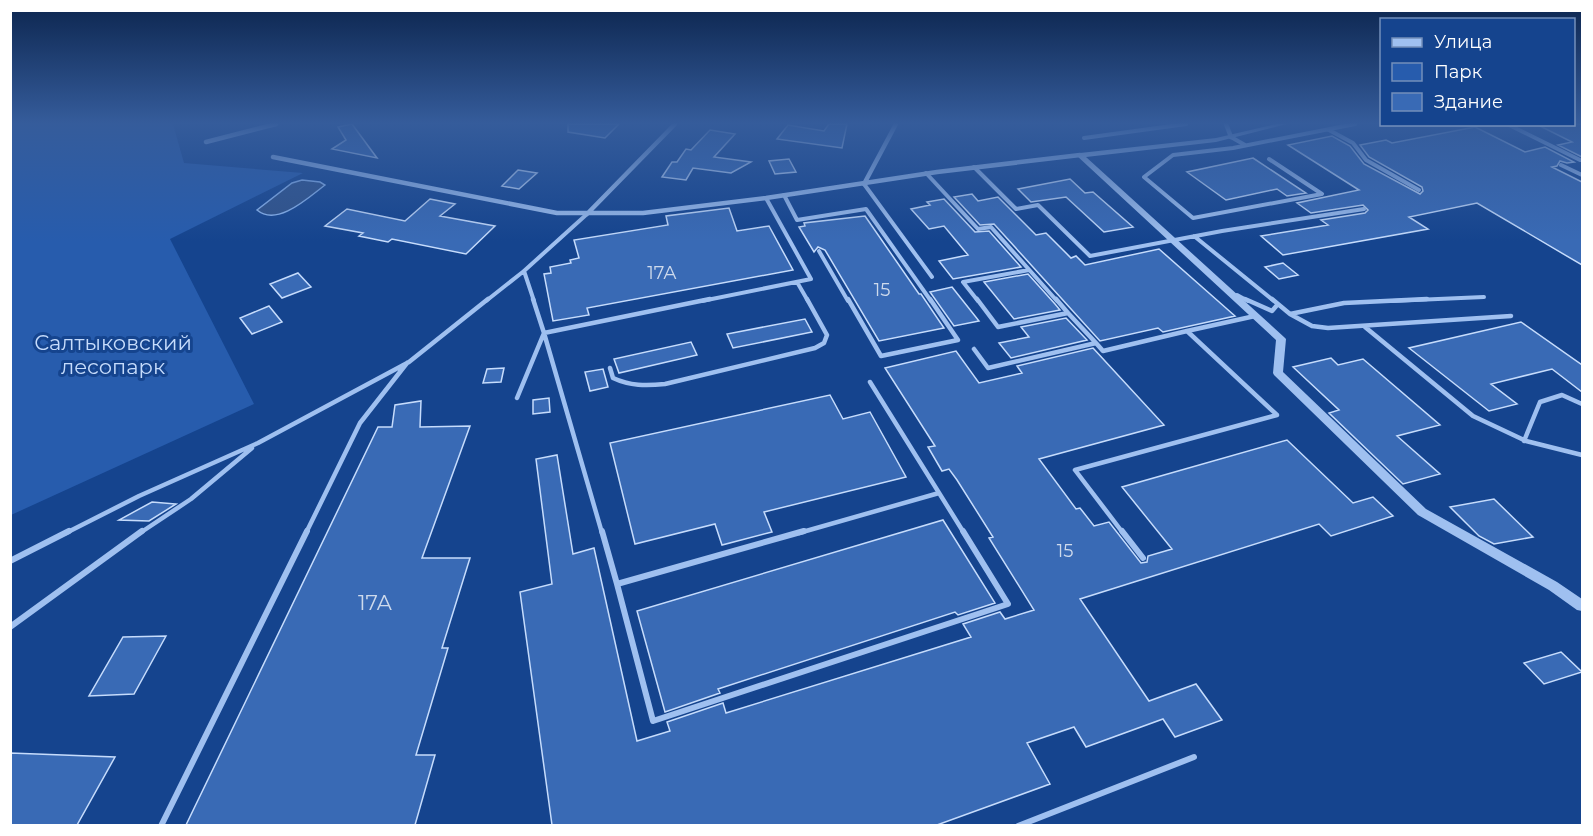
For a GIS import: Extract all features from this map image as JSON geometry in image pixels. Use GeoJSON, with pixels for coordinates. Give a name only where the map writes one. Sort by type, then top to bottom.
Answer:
{"type":"FeatureCollection","features":[{"type":"Feature","properties":{"kind":"street"},"geometry":{"type":"LineString","coordinates":[[303,163],[557,213],[587,214],[643,213],[1009,163]]}},
{"type":"Feature","properties":{"kind":"street"},"geometry":{"type":"LineString","coordinates":[[587,214],[637,163]]}},
{"type":"Feature","properties":{"kind":"street"},"geometry":{"type":"LineString","coordinates":[[864,184],[875,163]]}},
{"type":"Feature","properties":{"kind":"street"},"geometry":{"type":"LineString","coordinates":[[1089,163],[1281,339],[1278,373],[1422,512],[1553,586],[1582,606]]}},
{"type":"Feature","properties":{"kind":"lane"},"geometry":{"type":"LineString","coordinates":[[1162,163],[1144,177],[1193,218],[1322,194],[1275,163]]}},
{"type":"Feature","properties":{"kind":"lane"},"geometry":{"type":"LineString","coordinates":[[1371,163],[1419,190]]}},
{"type":"Feature","properties":{"kind":"lane"},"geometry":{"type":"LineString","coordinates":[[1561,165],[1582,175]]}},
{"type":"Feature","properties":{"kind":"lane"},"geometry":{"type":"LineString","coordinates":[[974,167],[1016,209],[1038,205],[1090,256],[1194,236],[1364,209]]}},
{"type":"Feature","properties":{"kind":"lane"},"geometry":{"type":"LineString","coordinates":[[926,173],[978,229],[991,227],[1103,351],[1255,316]]}},
{"type":"Feature","properties":{"kind":"lane"},"geometry":{"type":"LineString","coordinates":[[864,184],[932,277]]}},
{"type":"Feature","properties":{"kind":"lane"},"geometry":{"type":"LineString","coordinates":[[784,195],[797,220],[867,209],[958,340],[881,356],[819,251]]}},
{"type":"Feature","properties":{"kind":"lane"},"geometry":{"type":"LineString","coordinates":[[544,333],[811,279],[766,198]]}},
{"type":"Feature","properties":{"kind":"lane"},"geometry":{"type":"LineString","coordinates":[[10,561],[139,496],[258,443],[408,362],[524,271],[587,214]]}},
{"type":"Feature","properties":{"kind":"lane"},"geometry":{"type":"LineString","coordinates":[[1194,236],[1290,314],[1304,323],[1320,328],[1365,327],[1511,316]]}},
{"type":"Feature","properties":{"kind":"lane"},"geometry":{"type":"LineString","coordinates":[[1029,270],[963,282],[998,327],[1068,313]]}},
{"type":"Feature","properties":{"kind":"lane"},"geometry":{"type":"LineString","coordinates":[[524,271],[617,584],[653,721],[1008,604],[870,382]]}},
{"type":"Feature","properties":{"kind":"lane"},"geometry":{"type":"LineString","coordinates":[[610,368],[613,378],[627,385],[645,387],[815,348],[824,343],[827,335],[797,282]]}},
{"type":"Feature","properties":{"kind":"lane"},"geometry":{"type":"LineString","coordinates":[[1224,288],[1264,309],[1272,310],[1278,304]]}},
{"type":"Feature","properties":{"kind":"lane"},"geometry":{"type":"LineString","coordinates":[[1290,314],[1344,303],[1484,297]]}},
{"type":"Feature","properties":{"kind":"lane"},"geometry":{"type":"LineString","coordinates":[[1365,327],[1473,416],[1491,427],[1524,441],[1582,455]]}},
{"type":"Feature","properties":{"kind":"lane"},"geometry":{"type":"LineString","coordinates":[[1143,558],[1075,470],[1277,415],[1187,331]]}},
{"type":"Feature","properties":{"kind":"lane"},"geometry":{"type":"LineString","coordinates":[[516,398],[544,333]]}},
{"type":"Feature","properties":{"kind":"lane"},"geometry":{"type":"LineString","coordinates":[[974,349],[988,368],[1096,343]]}},
{"type":"Feature","properties":{"kind":"lane"},"geometry":{"type":"LineString","coordinates":[[161,825],[360,423],[408,362]]}},
{"type":"Feature","properties":{"kind":"lane"},"geometry":{"type":"LineString","coordinates":[[1524,441],[1540,402],[1562,395],[1569,396],[1582,404]]}},
{"type":"Feature","properties":{"kind":"lane"},"geometry":{"type":"LineString","coordinates":[[10,627],[115,549],[191,499],[258,443]]}},
{"type":"Feature","properties":{"kind":"lane"},"geometry":{"type":"LineString","coordinates":[[617,584],[939,493]]}},
{"type":"Feature","properties":{"kind":"lane"},"geometry":{"type":"LineString","coordinates":[[1017,825],[1194,757]]}},
{"type":"Feature","properties":{"kind":"green space","name":"Салтыковский лесопарк"},"geometry":{"type":"Polygon","coordinates":[[[10,163],[184,163],[303,173],[170,239],[254,404],[11,515],[10,163]]]}},
{"type":"Feature","properties":{"kind":"shaded area"},"geometry":{"type":"Polygon","coordinates":[[[302,180],[320,182],[325,185],[283,213],[265,214],[257,210],[292,183],[302,180]]]}},
{"type":"Feature","properties":{"kind":"building"},"geometry":{"type":"Polygon","coordinates":[[[671,163],[749,163],[731,173],[693,168],[686,180],[662,177],[671,163]]]}},
{"type":"Feature","properties":{"kind":"building"},"geometry":{"type":"Polygon","coordinates":[[[770,163],[791,163],[796,172],[775,174],[770,163]]]}},
{"type":"Feature","properties":{"kind":"building"},"geometry":{"type":"Polygon","coordinates":[[[1229,163],[1261,163],[1306,193],[1287,196],[1277,189],[1226,200],[1187,172],[1229,163]]]}},
{"type":"Feature","properties":{"kind":"building"},"geometry":{"type":"Polygon","coordinates":[[[1316,163],[1363,163],[1420,194],[1423,191],[1422,187],[1380,163],[1559,163],[1552,167],[1582,182],[1582,265],[1477,203],[1409,217],[1428,229],[1283,255],[1261,236],[1328,225],[1321,220],[1365,213],[1368,210],[1363,205],[1311,213],[1297,203],[1359,190],[1316,163]]]}},
{"type":"Feature","properties":{"kind":"building"},"geometry":{"type":"Polygon","coordinates":[[[518,170],[537,173],[519,189],[502,186],[518,170]]]}},
{"type":"Feature","properties":{"kind":"building"},"geometry":{"type":"Polygon","coordinates":[[[1070,179],[1085,193],[1093,192],[1133,227],[1104,232],[1066,197],[1031,202],[1018,189],[1070,179]]]}},
{"type":"Feature","properties":{"kind":"building"},"geometry":{"type":"Polygon","coordinates":[[[972,194],[978,201],[998,197],[1036,235],[1046,233],[1071,258],[1076,256],[1085,265],[1159,249],[1235,316],[1163,332],[1158,328],[1100,341],[994,224],[980,225],[954,197],[972,194]]]}},
{"type":"Feature","properties":{"kind":"building"},"geometry":{"type":"Polygon","coordinates":[[[430,199],[455,204],[440,216],[495,226],[466,254],[392,239],[388,242],[359,236],[363,233],[325,226],[347,209],[405,221],[430,199]]]}},
{"type":"Feature","properties":{"kind":"building"},"geometry":{"type":"Polygon","coordinates":[[[944,199],[975,232],[989,231],[1021,267],[953,279],[939,261],[968,255],[944,226],[929,229],[911,209],[930,205],[927,202],[944,199]]]}},
{"type":"Feature","properties":{"kind":"building"},"geometry":{"type":"Polygon","coordinates":[[[729,208],[737,231],[769,226],[793,270],[587,308],[589,315],[553,321],[544,274],[551,273],[550,267],[571,263],[570,260],[579,258],[574,240],[668,225],[666,216],[729,208]]]}},
{"type":"Feature","properties":{"kind":"building"},"geometry":{"type":"Polygon","coordinates":[[[865,216],[944,328],[879,341],[825,250],[818,247],[814,252],[799,227],[805,226],[804,223],[865,216]]]}},
{"type":"Feature","properties":{"kind":"building"},"geometry":{"type":"Polygon","coordinates":[[[1283,263],[1298,275],[1279,279],[1265,267],[1283,263]]]}},
{"type":"Feature","properties":{"kind":"building"},"geometry":{"type":"Polygon","coordinates":[[[298,273],[311,287],[282,298],[270,284],[298,273]]]}},
{"type":"Feature","properties":{"kind":"building"},"geometry":{"type":"Polygon","coordinates":[[[1028,274],[1060,310],[1014,319],[984,282],[1028,274]]]}},
{"type":"Feature","properties":{"kind":"building"},"geometry":{"type":"Polygon","coordinates":[[[952,287],[979,321],[954,326],[930,292],[952,287]]]}},
{"type":"Feature","properties":{"kind":"building"},"geometry":{"type":"Polygon","coordinates":[[[269,306],[282,322],[252,334],[240,318],[269,306]]]}},
{"type":"Feature","properties":{"kind":"building"},"geometry":{"type":"Polygon","coordinates":[[[1066,318],[1087,340],[1011,358],[999,343],[1029,337],[1021,327],[1066,318]]]}},
{"type":"Feature","properties":{"kind":"building"},"geometry":{"type":"Polygon","coordinates":[[[805,319],[812,332],[733,348],[727,334],[805,319]]]}},
{"type":"Feature","properties":{"kind":"building"},"geometry":{"type":"Polygon","coordinates":[[[1521,322],[1582,365],[1582,392],[1552,369],[1491,384],[1517,404],[1489,411],[1409,348],[1521,322]]]}},
{"type":"Feature","properties":{"kind":"building"},"geometry":{"type":"Polygon","coordinates":[[[691,342],[697,355],[619,373],[614,359],[691,342]]]}},
{"type":"Feature","properties":{"kind":"building"},"geometry":{"type":"Polygon","coordinates":[[[1093,348],[1164,425],[1039,459],[1076,509],[1080,508],[1094,526],[1109,522],[1141,563],[1147,562],[1148,556],[1172,549],[1122,487],[1287,440],[1353,503],[1373,497],[1393,516],[1331,536],[1319,524],[1080,599],[1149,701],[1196,684],[1222,720],[1175,737],[1163,719],[1086,747],[1074,727],[1027,743],[1050,784],[937,825],[552,825],[520,592],[552,584],[536,459],[557,455],[573,554],[594,548],[637,741],[670,731],[667,722],[723,703],[726,713],[971,637],[963,624],[1000,612],[1005,619],[1034,610],[989,538],[993,537],[957,480],[949,469],[942,471],[928,447],[935,446],[885,368],[956,351],[979,383],[1022,373],[1017,366],[1093,348]]]}},
{"type":"Feature","properties":{"kind":"building"},"geometry":{"type":"Polygon","coordinates":[[[1331,358],[1338,365],[1363,359],[1440,425],[1397,436],[1440,474],[1403,484],[1329,413],[1339,410],[1293,367],[1331,358]]]}},
{"type":"Feature","properties":{"kind":"building"},"geometry":{"type":"Polygon","coordinates":[[[504,368],[501,382],[483,383],[487,369],[504,368]]]}},
{"type":"Feature","properties":{"kind":"building"},"geometry":{"type":"Polygon","coordinates":[[[603,369],[608,387],[590,391],[585,372],[603,369]]]}},
{"type":"Feature","properties":{"kind":"building"},"geometry":{"type":"Polygon","coordinates":[[[830,395],[843,419],[870,412],[906,477],[764,512],[772,532],[722,545],[715,524],[635,544],[610,443],[830,395]]]}},
{"type":"Feature","properties":{"kind":"building"},"geometry":{"type":"Polygon","coordinates":[[[549,398],[550,412],[533,414],[533,400],[549,398]]]}},
{"type":"Feature","properties":{"kind":"building"},"geometry":{"type":"Polygon","coordinates":[[[421,401],[420,427],[470,426],[422,558],[470,558],[442,648],[448,648],[416,755],[435,755],[415,825],[186,825],[378,427],[392,427],[395,405],[421,401]]]}},
{"type":"Feature","properties":{"kind":"building"},"geometry":{"type":"Polygon","coordinates":[[[1494,499],[1533,537],[1494,544],[1479,536],[1450,507],[1494,499]]]}},
{"type":"Feature","properties":{"kind":"building"},"geometry":{"type":"Polygon","coordinates":[[[152,502],[176,504],[149,521],[119,520],[152,502]]]}},
{"type":"Feature","properties":{"kind":"building"},"geometry":{"type":"Polygon","coordinates":[[[943,520],[995,603],[958,615],[955,612],[718,689],[720,693],[665,712],[637,611],[943,520]]]}},
{"type":"Feature","properties":{"kind":"building"},"geometry":{"type":"Polygon","coordinates":[[[166,636],[134,694],[89,696],[123,637],[166,636]]]}},
{"type":"Feature","properties":{"kind":"building"},"geometry":{"type":"Polygon","coordinates":[[[1561,652],[1582,672],[1544,684],[1524,663],[1561,652]]]}},
{"type":"Feature","properties":{"kind":"building"},"geometry":{"type":"Polygon","coordinates":[[[10,753],[115,757],[77,825],[10,825],[10,753]]]}}]}
